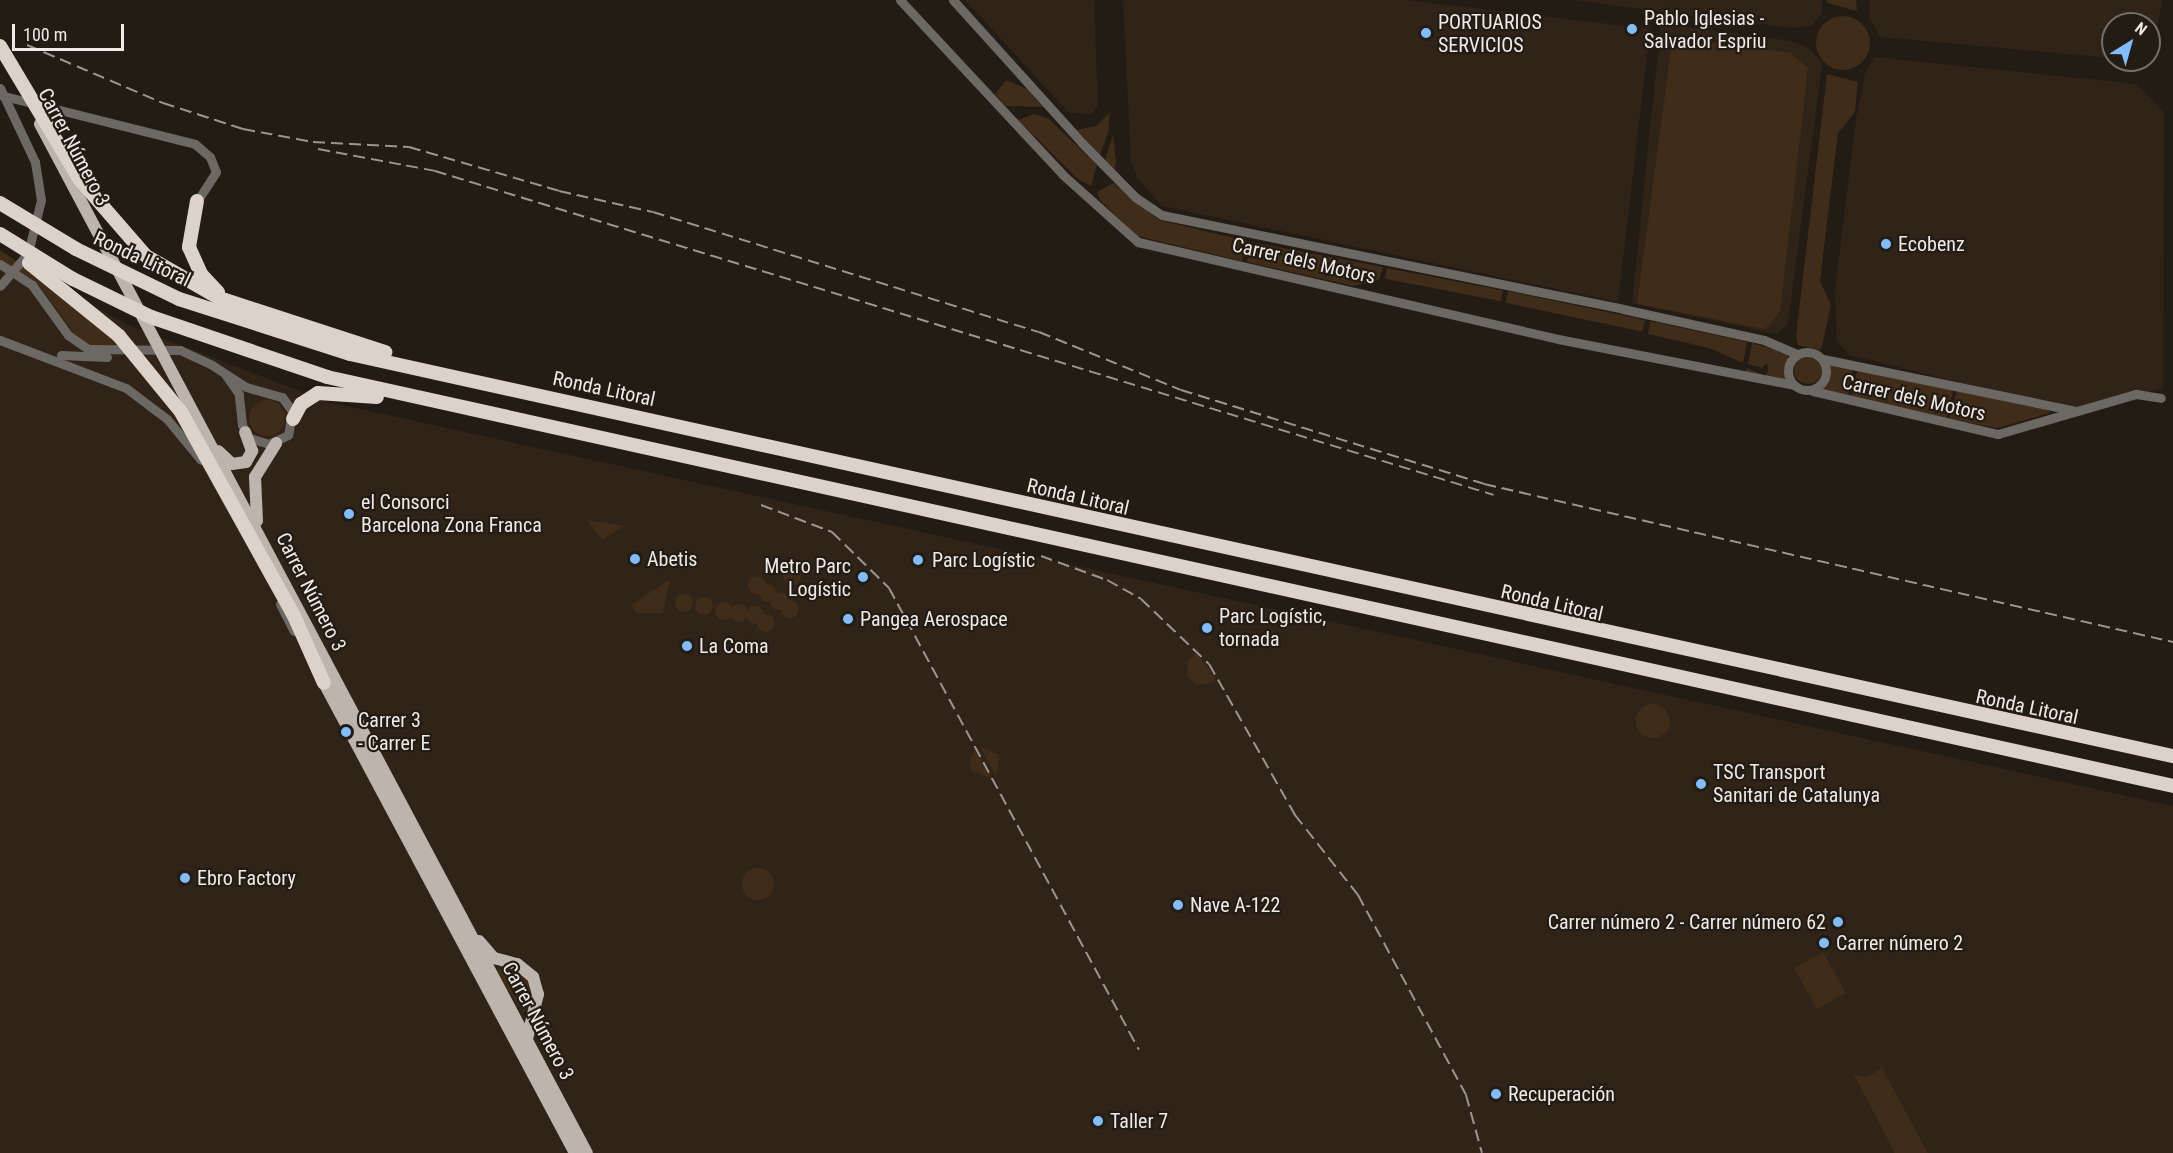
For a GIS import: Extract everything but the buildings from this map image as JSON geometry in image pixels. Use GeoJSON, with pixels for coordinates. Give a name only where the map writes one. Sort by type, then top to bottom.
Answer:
{"type":"FeatureCollection","features":[{"type":"Feature","properties":{"kind":"highway"},"geometry":{"type":"LineString","coordinates":[[0,47],[37,114],[80,180],[146,256],[184,281],[252,310],[340,341],[552,398]]}},
{"type":"Feature","properties":{"kind":"highway"},"geometry":{"type":"LineString","coordinates":[[197,201],[188,238],[197,268],[219,293],[252,310]]}},
{"type":"Feature","properties":{"kind":"highway","name":"Ronda Litoral"},"geometry":{"type":"LineString","coordinates":[[0,202],[130,277],[231,318],[350,354],[2173,756]]}},
{"type":"Feature","properties":{"kind":"highway"},"geometry":{"type":"LineString","coordinates":[[0,234],[73,279],[181,329],[287,366],[457,408],[2173,786]]}},
{"type":"Feature","properties":{"kind":"highway"},"geometry":{"type":"LineString","coordinates":[[0,243],[65,289],[142,361],[202,446],[324,683]]}},
{"type":"Feature","properties":{"kind":"highway"},"geometry":{"type":"LineString","coordinates":[[293,419],[307,398],[324,392],[457,408]]}},
{"type":"Feature","properties":{"kind":"main road","name":"Carrer Número 3"},"geometry":{"type":"LineString","coordinates":[[37,114],[587,1153]]}},
{"type":"Feature","properties":{"kind":"main road"},"geometry":{"type":"LineString","coordinates":[[206,436],[229,462],[240,465],[252,451],[245,432]]}},
{"type":"Feature","properties":{"kind":"main road"},"geometry":{"type":"LineString","coordinates":[[263,542],[253,486],[261,462],[276,443]]}},
{"type":"Feature","properties":{"kind":"main road","name":"Carrer Número 3"},"geometry":{"type":"LineString","coordinates":[[324,683],[574,1153]]}},
{"type":"Feature","properties":{"kind":"main road"},"geometry":{"type":"LineString","coordinates":[[465,926],[491,956],[522,967],[533,977],[538,994],[526,1027],[528,1043]]}},
{"type":"Feature","properties":{"kind":"street","name":"Carrer dels Motors"},"geometry":{"type":"LineString","coordinates":[[900,0],[1063,175],[1138,242],[1558,339],[1794,385]]}},
{"type":"Feature","properties":{"kind":"street","name":"Carrer dels Motors"},"geometry":{"type":"LineString","coordinates":[[953,0],[1082,143],[1135,197],[1162,215],[1623,309],[1764,340],[1795,353]]}},
{"type":"Feature","properties":{"kind":"street","name":"Carrer Número 3"},"geometry":{"type":"LineString","coordinates":[[0,88],[35,162],[40,210],[28,253],[0,286]]}},
{"type":"Feature","properties":{"kind":"street"},"geometry":{"type":"LineString","coordinates":[[0,95],[195,144],[210,157],[216,172],[197,201]]}},
{"type":"Feature","properties":{"kind":"street"},"geometry":{"type":"LineString","coordinates":[[0,264],[37,290],[78,343],[93,351],[125,346],[180,350],[225,374],[282,398],[293,419],[288,435],[276,443],[262,444],[245,432],[242,410],[225,374]]}},
{"type":"Feature","properties":{"kind":"street"},"geometry":{"type":"LineString","coordinates":[[0,340],[115,381],[181,433],[207,468],[324,683]]}},
{"type":"Feature","properties":{"kind":"street"},"geometry":{"type":"LineString","coordinates":[[23,347],[80,358],[125,346]]}},
{"type":"Feature","properties":{"kind":"street"},"geometry":{"type":"LineString","coordinates":[[1795,353],[1823,359],[1825,376],[1813,391],[1794,385],[1790,367],[1795,353]]}},
{"type":"Feature","properties":{"kind":"street","name":"Carrer dels Motors"},"geometry":{"type":"LineString","coordinates":[[1823,359],[2076,411]]}},
{"type":"Feature","properties":{"kind":"street","name":"Carrer dels Motors"},"geometry":{"type":"LineString","coordinates":[[1813,391],[1987,434],[2009,433],[2136,394],[2161,398]]}},
{"type":"Feature","properties":{"kind":"street"},"geometry":{"type":"LineString","coordinates":[[242,410],[251,398],[267,392]]}},
{"type":"Feature","properties":{"kind":"shaded area"},"geometry":{"type":"Polygon","coordinates":[[[965,0],[1094,0],[1098,105],[1092,114],[1069,113],[965,0]]]}},
{"type":"Feature","properties":{"kind":"shaded area"},"geometry":{"type":"Polygon","coordinates":[[[1123,0],[1407,0],[1650,29],[1618,302],[1162,206],[1137,178],[1131,160],[1123,0]]]}},
{"type":"Feature","properties":{"kind":"shaded area"},"geometry":{"type":"Polygon","coordinates":[[[1572,0],[1822,0],[1822,13],[1811,26],[1792,28],[1572,0]]]}},
{"type":"Feature","properties":{"kind":"shaded area"},"geometry":{"type":"Polygon","coordinates":[[[1827,0],[1856,0],[1857,11],[1827,3],[1827,0]]]}},
{"type":"Feature","properties":{"kind":"shaded area"},"geometry":{"type":"Polygon","coordinates":[[[1869,0],[2162,0],[2160,12],[2101,12],[2101,57],[1880,37],[1870,19],[1869,0]]]}},
{"type":"Feature","properties":{"kind":"shaded area"},"geometry":{"type":"Polygon","coordinates":[[[1838,16],[1848,16],[1858,20],[1866,28],[1870,43],[1866,58],[1858,66],[1848,70],[1838,70],[1828,66],[1820,58],[1816,48],[1816,38],[1820,28],[1828,20],[1838,16]]]}},
{"type":"Feature","properties":{"kind":"shaded area"},"geometry":{"type":"Polygon","coordinates":[[[1661,24],[1791,41],[1812,50],[1822,64],[1788,323],[1777,334],[1632,303],[1661,24]]]}},
{"type":"Feature","properties":{"kind":"shaded area"},"geometry":{"type":"Polygon","coordinates":[[[1680,38],[1791,53],[1808,68],[1780,312],[1765,329],[1637,304],[1672,42],[1680,38]]]}},
{"type":"Feature","properties":{"kind":"shaded area"},"geometry":{"type":"Polygon","coordinates":[[[1875,57],[2137,84],[2164,112],[2163,388],[2076,411],[1849,355],[1837,341],[1835,291],[1856,119],[1865,73],[1875,57]]]}},
{"type":"Feature","properties":{"kind":"shaded area"},"geometry":{"type":"Polygon","coordinates":[[[1827,74],[1858,82],[1855,112],[1838,133],[1820,281],[1831,305],[1821,350],[1798,345],[1796,336],[1827,74]]]}},
{"type":"Feature","properties":{"kind":"shaded area"},"geometry":{"type":"Polygon","coordinates":[[[1006,80],[1027,89],[1043,107],[1006,106],[995,94],[1006,80]]]}},
{"type":"Feature","properties":{"kind":"shaded area"},"geometry":{"type":"Polygon","coordinates":[[[1110,112],[1108,133],[1100,155],[1077,130],[1096,126],[1110,112]]]}},
{"type":"Feature","properties":{"kind":"shaded area"},"geometry":{"type":"Polygon","coordinates":[[[1034,114],[1049,119],[1097,165],[1091,186],[1079,180],[1018,120],[1034,114]]]}},
{"type":"Feature","properties":{"kind":"shaded area"},"geometry":{"type":"Polygon","coordinates":[[[1113,134],[1116,162],[1115,170],[1105,161],[1113,134]]]}},
{"type":"Feature","properties":{"kind":"shaded area"},"geometry":{"type":"Polygon","coordinates":[[[1113,183],[1159,220],[1246,241],[1242,261],[1137,236],[1100,200],[1097,192],[1113,183]]]}},
{"type":"Feature","properties":{"kind":"shaded area"},"geometry":{"type":"Polygon","coordinates":[[[1251,242],[1383,267],[1379,280],[1354,286],[1247,262],[1251,242]]]}},
{"type":"Feature","properties":{"kind":"shaded area"},"geometry":{"type":"Polygon","coordinates":[[[0,250],[54,287],[122,346],[92,346],[77,337],[41,288],[0,259],[0,250]]]}},
{"type":"Feature","properties":{"kind":"shaded area"},"geometry":{"type":"Polygon","coordinates":[[[0,253],[128,325],[328,402],[2173,806],[2173,1153],[0,1153],[0,253]]]}},
{"type":"Feature","properties":{"kind":"shaded area"},"geometry":{"type":"Polygon","coordinates":[[[1387,268],[1503,291],[1501,301],[1385,279],[1387,268]]]}},
{"type":"Feature","properties":{"kind":"shaded area"},"geometry":{"type":"Polygon","coordinates":[[[1508,291],[1645,320],[1642,332],[1506,303],[1508,291]]]}},
{"type":"Feature","properties":{"kind":"shaded area"},"geometry":{"type":"Polygon","coordinates":[[[1650,321],[1747,342],[1743,363],[1709,348],[1648,334],[1650,321]]]}},
{"type":"Feature","properties":{"kind":"shaded area"},"geometry":{"type":"Polygon","coordinates":[[[1752,343],[1788,354],[1788,380],[1746,373],[1747,368],[1765,376],[1768,371],[1767,363],[1762,368],[1748,364],[1752,343]]]}},
{"type":"Feature","properties":{"kind":"shaded area"},"geometry":{"type":"Polygon","coordinates":[[[1808,356],[1818,360],[1822,370],[1818,380],[1808,384],[1798,380],[1794,370],[1798,360],[1808,356]]]}},
{"type":"Feature","properties":{"kind":"shaded area"},"geometry":{"type":"Polygon","coordinates":[[[1832,363],[1853,366],[1848,396],[1821,389],[1832,363]]]}},
{"type":"Feature","properties":{"kind":"shaded area"},"geometry":{"type":"Polygon","coordinates":[[[1858,367],[1953,389],[1947,419],[1851,397],[1858,367]]]}},
{"type":"Feature","properties":{"kind":"shaded area"},"geometry":{"type":"Polygon","coordinates":[[[1957,390],[2047,410],[2050,413],[1998,428],[1949,419],[1957,390]]]}},
{"type":"Feature","properties":{"kind":"shaded area"},"geometry":{"type":"Polygon","coordinates":[[[267,400],[280,405],[285,418],[280,431],[267,436],[254,431],[249,418],[254,405],[267,400]]]}},
{"type":"Feature","properties":{"kind":"shaded area"},"geometry":{"type":"Polygon","coordinates":[[[587,520],[624,526],[602,540],[587,520]]]}},
{"type":"Feature","properties":{"kind":"shaded area"},"geometry":{"type":"Polygon","coordinates":[[[788,567],[796,567],[801,572],[799,583],[788,585],[783,580],[783,572],[788,567]]]}},
{"type":"Feature","properties":{"kind":"shaded area"},"geometry":{"type":"Polygon","coordinates":[[[753,576],[761,576],[766,581],[764,592],[753,594],[748,589],[748,581],[753,576]]]}},
{"type":"Feature","properties":{"kind":"shaded area"},"geometry":{"type":"Polygon","coordinates":[[[670,579],[663,613],[636,613],[631,605],[670,579]]]}},
{"type":"Feature","properties":{"kind":"shaded area"},"geometry":{"type":"Polygon","coordinates":[[[764,584],[772,584],[777,589],[775,600],[764,602],[759,597],[759,589],[764,584]]]}},
{"type":"Feature","properties":{"kind":"shaded area"},"geometry":{"type":"Polygon","coordinates":[[[775,592],[783,592],[788,597],[786,608],[775,610],[770,605],[770,597],[775,592]]]}},
{"type":"Feature","properties":{"kind":"shaded area"},"geometry":{"type":"Polygon","coordinates":[[[680,594],[688,594],[693,599],[691,610],[680,612],[675,607],[675,599],[680,594]]]}},
{"type":"Feature","properties":{"kind":"shaded area"},"geometry":{"type":"Polygon","coordinates":[[[700,597],[708,597],[713,602],[711,613],[700,615],[695,610],[695,602],[700,597]]]}},
{"type":"Feature","properties":{"kind":"shaded area"},"geometry":{"type":"Polygon","coordinates":[[[786,600],[794,600],[799,605],[797,616],[786,618],[781,613],[781,605],[786,600]]]}},
{"type":"Feature","properties":{"kind":"shaded area"},"geometry":{"type":"Polygon","coordinates":[[[720,602],[728,602],[733,607],[731,618],[720,620],[715,615],[715,607],[720,602]]]}},
{"type":"Feature","properties":{"kind":"shaded area"},"geometry":{"type":"Polygon","coordinates":[[[735,604],[743,604],[748,609],[746,620],[735,622],[730,617],[730,609],[735,604]]]}},
{"type":"Feature","properties":{"kind":"shaded area"},"geometry":{"type":"Polygon","coordinates":[[[751,606],[759,606],[764,611],[762,622],[751,624],[746,619],[746,611],[751,606]]]}},
{"type":"Feature","properties":{"kind":"shaded area"},"geometry":{"type":"Polygon","coordinates":[[[762,614],[770,614],[775,619],[773,630],[762,632],[757,627],[757,619],[762,614]]]}},
{"type":"Feature","properties":{"kind":"shaded area"},"geometry":{"type":"Polygon","coordinates":[[[1196,653],[1216,678],[1211,683],[1197,685],[1187,676],[1188,661],[1196,653]]]}},
{"type":"Feature","properties":{"kind":"shaded area"},"geometry":{"type":"Polygon","coordinates":[[[1653,704],[1665,709],[1670,721],[1665,733],[1653,738],[1641,733],[1636,721],[1641,709],[1653,704]]]}},
{"type":"Feature","properties":{"kind":"shaded area"},"geometry":{"type":"Polygon","coordinates":[[[980,747],[1000,755],[996,776],[980,747]]]}},
{"type":"Feature","properties":{"kind":"shaded area"},"geometry":{"type":"Polygon","coordinates":[[[976,749],[992,778],[971,771],[970,758],[976,749]]]}},
{"type":"Feature","properties":{"kind":"shaded area"},"geometry":{"type":"Polygon","coordinates":[[[758,868],[770,872],[774,884],[770,896],[758,900],[746,896],[742,884],[746,872],[758,868]]]}},
{"type":"Feature","properties":{"kind":"shaded area"},"geometry":{"type":"Polygon","coordinates":[[[1823,952],[1846,993],[1817,1009],[1794,968],[1823,952]]]}},
{"type":"Feature","properties":{"kind":"shaded area"},"geometry":{"type":"Polygon","coordinates":[[[502,968],[514,970],[528,982],[531,996],[523,1013],[497,971],[502,968]]]}},
{"type":"Feature","properties":{"kind":"shaded area"},"geometry":{"type":"Polygon","coordinates":[[[1882,1068],[1928,1153],[1895,1153],[1854,1075],[1867,1077],[1882,1068]]]}},
{"type":"Feature","properties":{"kind":"railway"},"geometry":{"type":"LineString","coordinates":[[27,45],[163,103],[243,129],[313,142],[409,147],[559,191],[653,212],[1039,332],[1181,390],[1484,484],[2173,642]]}},
{"type":"Feature","properties":{"kind":"railway"},"geometry":{"type":"LineString","coordinates":[[318,149],[435,171],[1494,495]]}},
{"type":"Feature","properties":{"kind":"railway"},"geometry":{"type":"LineString","coordinates":[[761,505],[832,532],[889,588],[1139,1050]]}},
{"type":"Feature","properties":{"kind":"railway"},"geometry":{"type":"LineString","coordinates":[[1041,556],[1107,580],[1141,599],[1209,664],[1295,815],[1358,895],[1466,1095],[1482,1153]]}},
{"type":"Feature","properties":{"kind":"place","name":"Pablo Iglesias - Salvador Espriu"},"geometry":{"type":"Point","coordinates":[1632,29]}},
{"type":"Feature","properties":{"kind":"place","name":"PORTUARIOS SERVICIOS"},"geometry":{"type":"Point","coordinates":[1426,33]}},
{"type":"Feature","properties":{"kind":"place","name":"Ecobenz"},"geometry":{"type":"Point","coordinates":[1886,244]}},
{"type":"Feature","properties":{"kind":"place","name":"el Consorci Barcelona Zona Franca"},"geometry":{"type":"Point","coordinates":[349,514]}},
{"type":"Feature","properties":{"kind":"place","name":"Abetis"},"geometry":{"type":"Point","coordinates":[635,559]}},
{"type":"Feature","properties":{"kind":"place","name":"Parc Logístic"},"geometry":{"type":"Point","coordinates":[918,560]}},
{"type":"Feature","properties":{"kind":"place","name":"Metro Parc Logístic"},"geometry":{"type":"Point","coordinates":[863,577]}},
{"type":"Feature","properties":{"kind":"place","name":"Pangea Aerospace"},"geometry":{"type":"Point","coordinates":[848,619]}},
{"type":"Feature","properties":{"kind":"place","name":"Parc Logístic, tornada"},"geometry":{"type":"Point","coordinates":[1207,628]}},
{"type":"Feature","properties":{"kind":"place","name":"La Coma"},"geometry":{"type":"Point","coordinates":[687,646]}},
{"type":"Feature","properties":{"kind":"place","name":"Carrer 3 - Carrer E"},"geometry":{"type":"Point","coordinates":[346,732]}},
{"type":"Feature","properties":{"kind":"place","name":"TSC Transport Sanitari de Catalunya"},"geometry":{"type":"Point","coordinates":[1701,784]}},
{"type":"Feature","properties":{"kind":"place","name":"Ebro Factory"},"geometry":{"type":"Point","coordinates":[185,878]}},
{"type":"Feature","properties":{"kind":"place","name":"Nave A-122"},"geometry":{"type":"Point","coordinates":[1178,905]}},
{"type":"Feature","properties":{"kind":"place","name":"Carrer número 2 - Carrer número 62"},"geometry":{"type":"Point","coordinates":[1838,922]}},
{"type":"Feature","properties":{"kind":"place","name":"Carrer número 2"},"geometry":{"type":"Point","coordinates":[1824,943]}},
{"type":"Feature","properties":{"kind":"place","name":"Recuperación"},"geometry":{"type":"Point","coordinates":[1496,1094]}},
{"type":"Feature","properties":{"kind":"place","name":"Taller 7"},"geometry":{"type":"Point","coordinates":[1098,1121]}}]}
